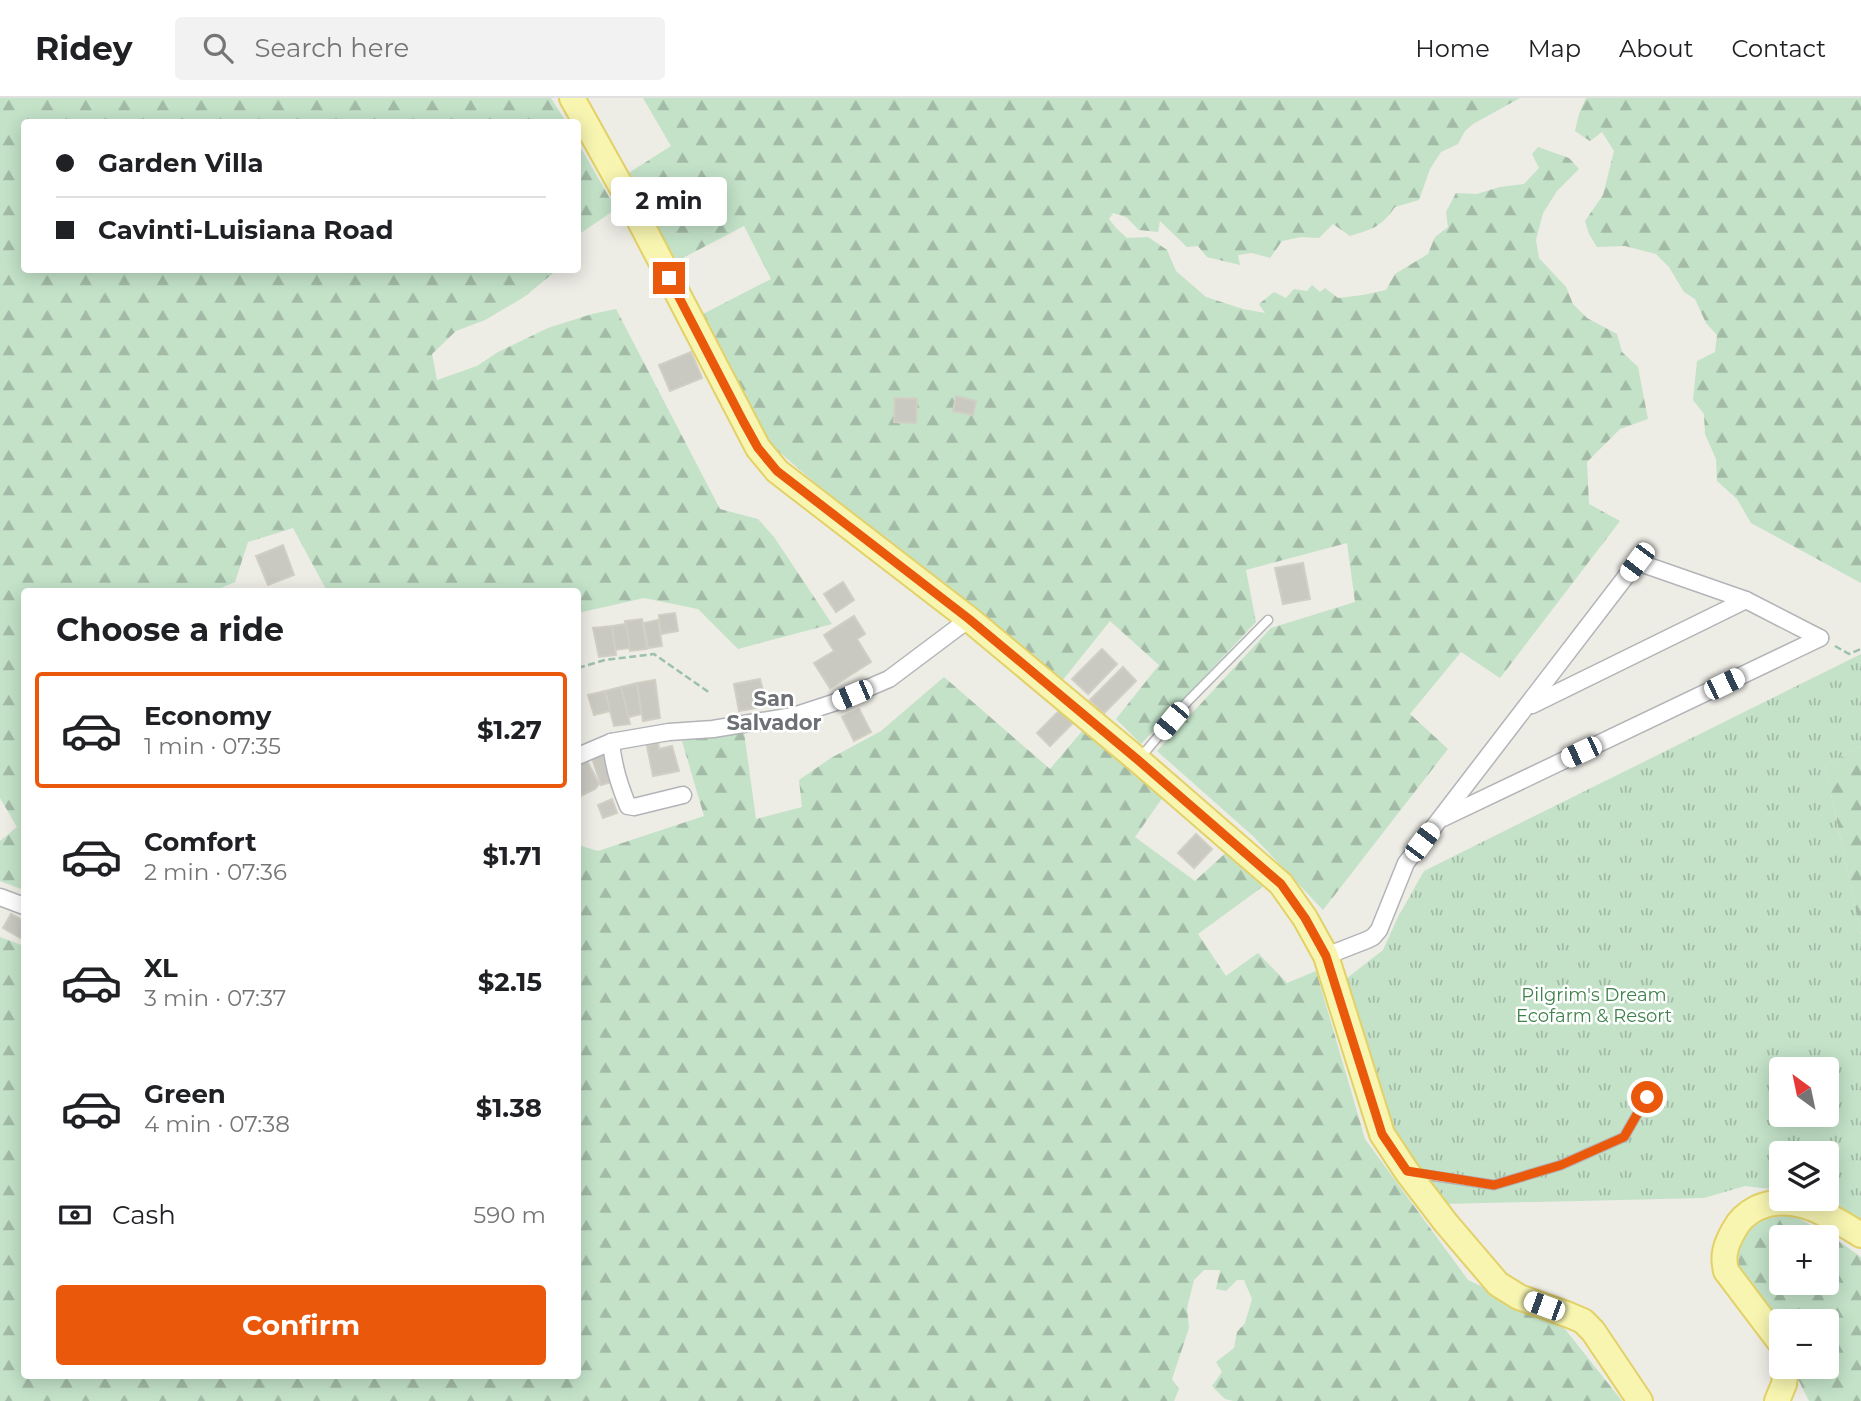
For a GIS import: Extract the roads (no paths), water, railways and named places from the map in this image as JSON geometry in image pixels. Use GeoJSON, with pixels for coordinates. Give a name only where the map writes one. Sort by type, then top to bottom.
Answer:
{"type":"FeatureCollection","features":[{"type":"Feature","properties":{"kind":"main road"},"geometry":{"type":"LineString","coordinates":[[572,98],[632,206],[758,448],[777,471],[969,619],[1281,884],[1305,918],[1326,956],[1382,1134],[1407,1171],[1446,1223],[1498,1284],[1519,1297],[1583,1321],[1593,1331],[1640,1401]]}},
{"type":"Feature","properties":{"kind":"main road"},"geometry":{"type":"LineString","coordinates":[[1769,1328],[1726,1271],[1724,1261],[1725,1251],[1736,1226],[1747,1213],[1760,1206],[1785,1201],[1806,1205],[1861,1236]]}},
{"type":"Feature","properties":{"kind":"main road"},"geometry":{"type":"LineString","coordinates":[[1777,1401],[1785,1379]]}},
{"type":"Feature","properties":{"kind":"street"},"geometry":{"type":"LineString","coordinates":[[1326,956],[1373,937],[1379,930],[1406,863],[1438,821],[1527,707],[1637,562],[1746,600],[1820,638],[1438,821]]}},
{"type":"Feature","properties":{"kind":"street"},"geometry":{"type":"LineString","coordinates":[[1527,707],[1746,600]]}},
{"type":"Feature","properties":{"kind":"street"},"geometry":{"type":"LineString","coordinates":[[581,755],[611,742],[793,716],[833,703],[889,679],[969,619]]}},
{"type":"Feature","properties":{"kind":"street"},"geometry":{"type":"LineString","coordinates":[[611,742],[619,784],[628,806],[634,807],[683,795]]}},
{"type":"Feature","properties":{"kind":"street"},"geometry":{"type":"LineString","coordinates":[[0,897],[21,905]]}},
{"type":"Feature","properties":{"kind":"lane"},"geometry":{"type":"LineString","coordinates":[[1138,760],[1188,701],[1268,620]]}},
{"type":"Feature","properties":{"kind":"lane"},"geometry":{"type":"LineString","coordinates":[[1407,1171],[1494,1185],[1561,1165],[1624,1137],[1647,1097]]}},
{"type":"Feature","properties":{"kind":"district","name":"San Salvador"},"geometry":{"type":"Point","coordinates":[774,710]}},
{"type":"Feature","properties":{"kind":"park label","name":"Pilgrim's Dream Ecofarm & Resort"},"geometry":{"type":"Point","coordinates":[1594,1005]}}]}
